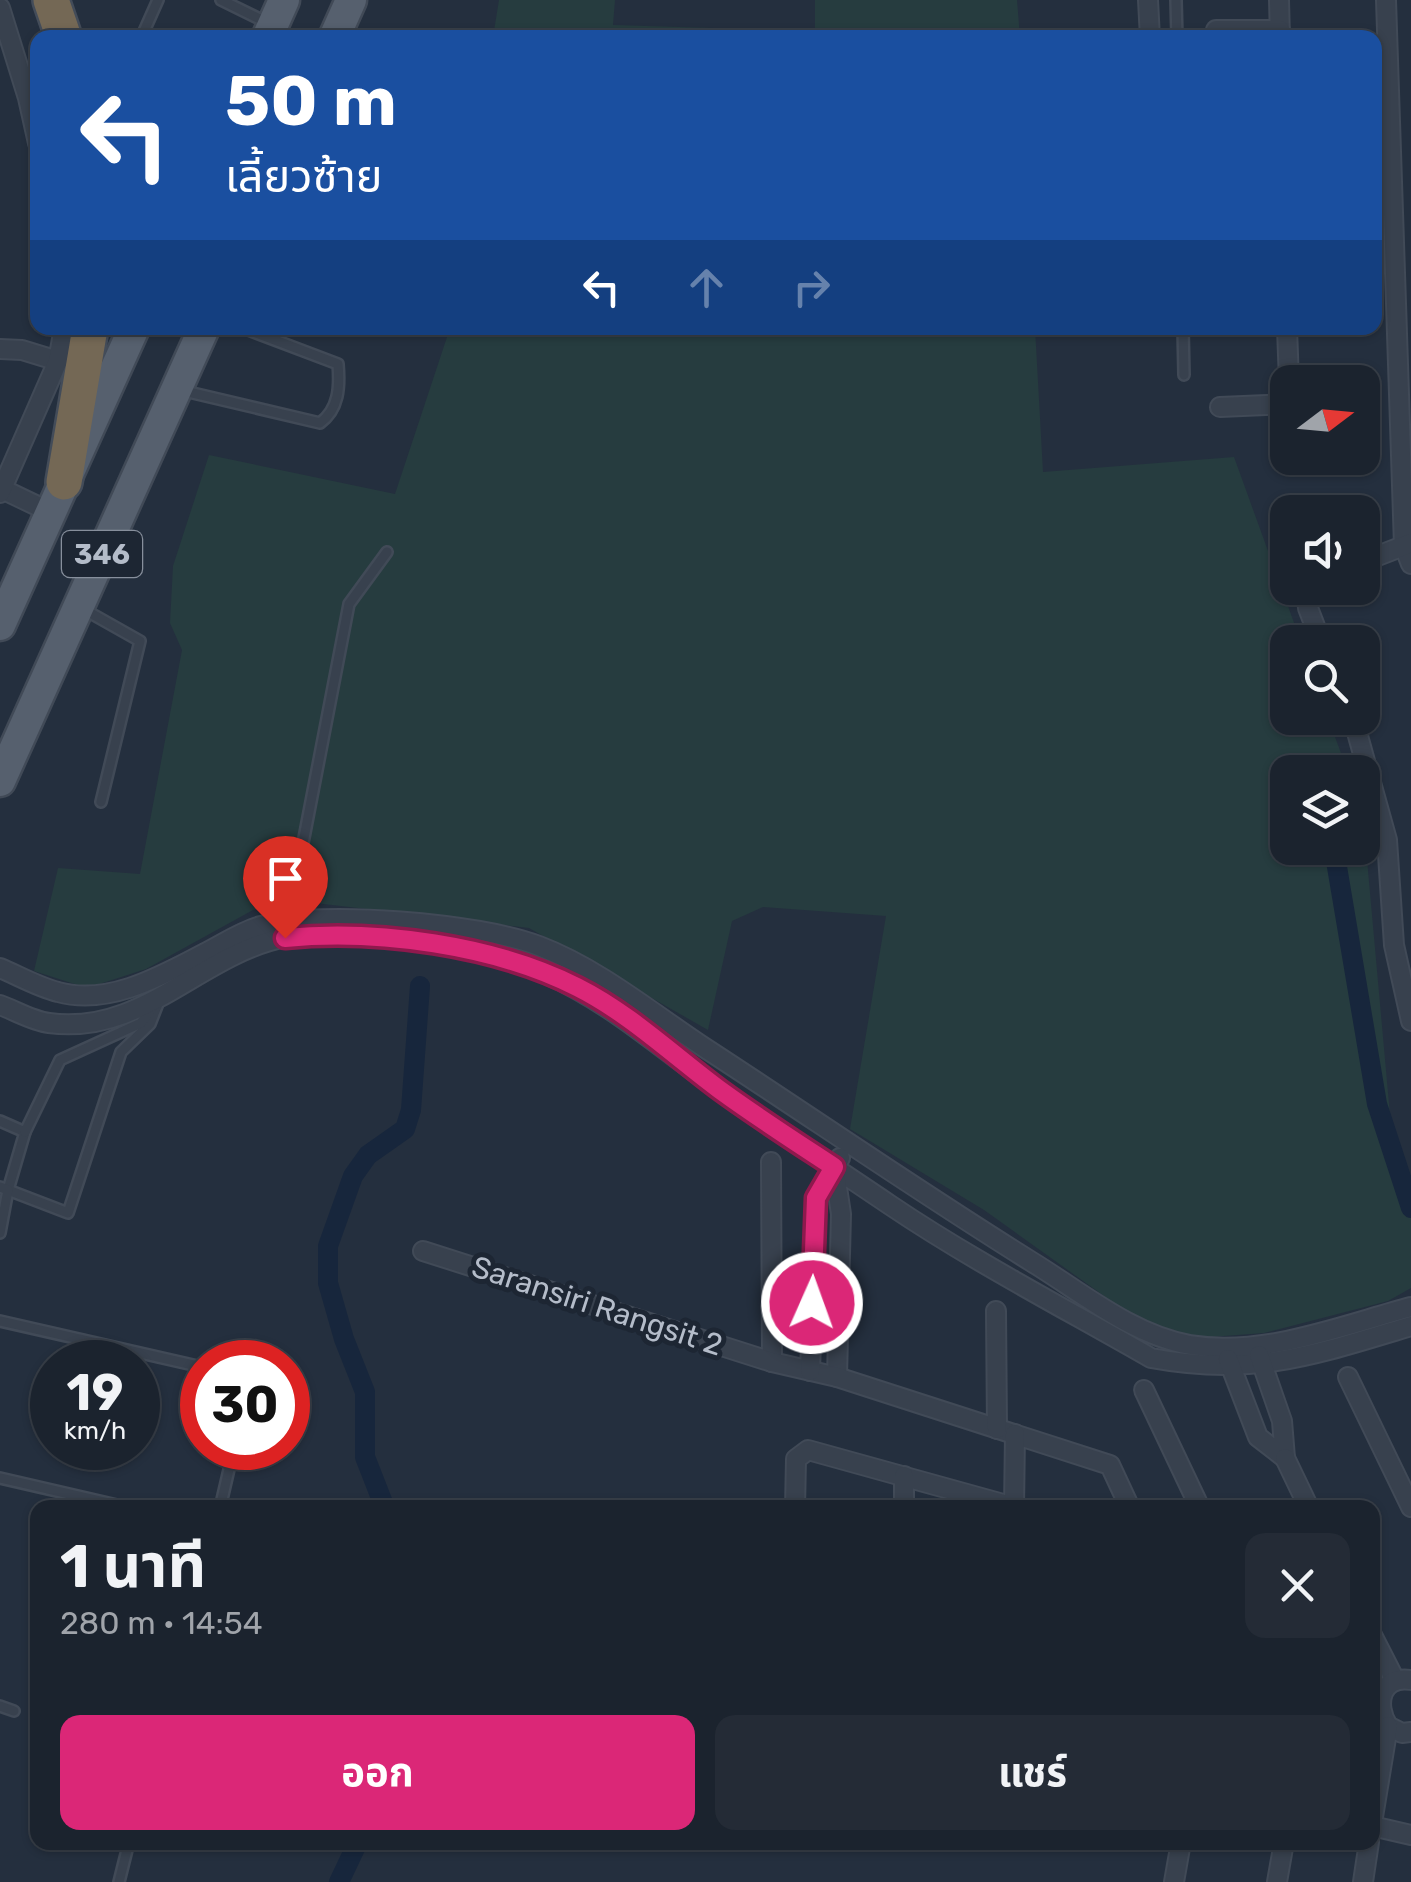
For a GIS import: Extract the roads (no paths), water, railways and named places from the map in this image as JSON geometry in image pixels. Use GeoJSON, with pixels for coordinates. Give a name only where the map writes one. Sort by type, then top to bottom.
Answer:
{"type":"FeatureCollection","features":[{"type":"Feature","properties":{"kind":"highway"},"geometry":{"type":"LineString","coordinates":[[52,0],[61,30]]}},
{"type":"Feature","properties":{"kind":"highway"},"geometry":{"type":"LineString","coordinates":[[57,496],[89,335]]}},
{"type":"Feature","properties":{"kind":"main road"},"geometry":{"type":"LineString","coordinates":[[338,30],[351,0]]}},
{"type":"Feature","properties":{"kind":"main road","name":"346"},"geometry":{"type":"LineString","coordinates":[[0,625],[131,335]]}},
{"type":"Feature","properties":{"kind":"main road","name":"346"},"geometry":{"type":"LineString","coordinates":[[0,781],[201,335]]}},
{"type":"Feature","properties":{"kind":"street"},"geometry":{"type":"LineString","coordinates":[[1148,0],[1150,30]]}},
{"type":"Feature","properties":{"kind":"street"},"geometry":{"type":"LineString","coordinates":[[1279,0],[1280,30]]}},
{"type":"Feature","properties":{"kind":"street"},"geometry":{"type":"LineString","coordinates":[[1380,558],[1409,551],[1402,216],[1386,0]]}},
{"type":"Feature","properties":{"kind":"street"},"geometry":{"type":"LineString","coordinates":[[0,8],[30,107]]}},
{"type":"Feature","properties":{"kind":"street"},"geometry":{"type":"LineString","coordinates":[[57,496],[1,491],[58,361],[63,335]]}},
{"type":"Feature","properties":{"kind":"street"},"geometry":{"type":"LineString","coordinates":[[1287,335],[1288,365]]}},
{"type":"Feature","properties":{"kind":"street"},"geometry":{"type":"LineString","coordinates":[[0,349],[22,350],[58,361]]}},
{"type":"Feature","properties":{"kind":"street"},"geometry":{"type":"LineString","coordinates":[[1220,407],[1270,405]]}},
{"type":"Feature","properties":{"kind":"street"},"geometry":{"type":"LineString","coordinates":[[1357,735],[1387,840],[1394,945],[1407,986],[1411,1021]]}},
{"type":"Feature","properties":{"kind":"street"},"geometry":{"type":"LineString","coordinates":[[0,968],[56,992],[80,996],[128,989],[258,926],[330,917],[442,927],[527,941],[584,967],[848,1144],[1137,1328],[1193,1346],[1256,1346],[1410,1314]]}},
{"type":"Feature","properties":{"kind":"street"},"geometry":{"type":"LineString","coordinates":[[0,1005],[45,1022],[84,1025],[123,1016],[226,960],[285,938],[316,934],[466,950],[509,960],[579,988],[834,1167],[964,1250],[1151,1358],[1192,1366],[1262,1365],[1320,1353],[1410,1314]]}},
{"type":"Feature","properties":{"kind":"street"},"geometry":{"type":"LineString","coordinates":[[151,979],[160,998]]}},
{"type":"Feature","properties":{"kind":"street"},"geometry":{"type":"LineString","coordinates":[[717,1088],[725,1060]]}},
{"type":"Feature","properties":{"kind":"street"},"geometry":{"type":"LineString","coordinates":[[810,1371],[816,1198],[848,1144]]}},
{"type":"Feature","properties":{"kind":"street","name":"Saransiri Rangsit 2"},"geometry":{"type":"LineString","coordinates":[[771,1162],[772,1362]]}},
{"type":"Feature","properties":{"kind":"street"},"geometry":{"type":"LineString","coordinates":[[834,1167],[841,1214],[837,1378]]}},
{"type":"Feature","properties":{"kind":"street"},"geometry":{"type":"LineString","coordinates":[[964,1250],[977,1228]]}},
{"type":"Feature","properties":{"kind":"street","name":"Saransiri Rangsit 2"},"geometry":{"type":"LineString","coordinates":[[423,1251],[1110,1465],[1126,1500]]}},
{"type":"Feature","properties":{"kind":"street"},"geometry":{"type":"LineString","coordinates":[[996,1311],[1013,1500]]}},
{"type":"Feature","properties":{"kind":"street"},"geometry":{"type":"LineString","coordinates":[[1225,1346],[1258,1437],[1285,1458]]}},
{"type":"Feature","properties":{"kind":"street"},"geometry":{"type":"LineString","coordinates":[[1256,1346],[1282,1421],[1285,1458],[1305,1500]]}},
{"type":"Feature","properties":{"kind":"street"},"geometry":{"type":"LineString","coordinates":[[1348,1377],[1411,1507]]}},
{"type":"Feature","properties":{"kind":"street"},"geometry":{"type":"LineString","coordinates":[[1144,1390],[1196,1500]]}},
{"type":"Feature","properties":{"kind":"street"},"geometry":{"type":"LineString","coordinates":[[795,1500],[796,1459],[808,1450],[989,1500]]}},
{"type":"Feature","properties":{"kind":"street"},"geometry":{"type":"LineString","coordinates":[[904,1476],[904,1500]]}},
{"type":"Feature","properties":{"kind":"street"},"geometry":{"type":"LineString","coordinates":[[1118,1482],[1119,1500]]}},
{"type":"Feature","properties":{"kind":"street"},"geometry":{"type":"LineString","coordinates":[[1380,1647],[1403,1680],[1380,1695],[1380,1717],[1402,1733],[1411,1732]]}},
{"type":"Feature","properties":{"kind":"street"},"geometry":{"type":"LineString","coordinates":[[1380,1826],[1411,1835]]}},
{"type":"Feature","properties":{"kind":"street"},"geometry":{"type":"LineString","coordinates":[[1174,1882],[1180,1850]]}},
{"type":"Feature","properties":{"kind":"street"},"geometry":{"type":"LineString","coordinates":[[1277,1882],[1283,1850]]}},
{"type":"Feature","properties":{"kind":"street"},"geometry":{"type":"LineString","coordinates":[[1363,1882],[1369,1850]]}},
{"type":"Feature","properties":{"kind":"lane"},"geometry":{"type":"LineString","coordinates":[[145,30],[158,0]]}},
{"type":"Feature","properties":{"kind":"lane"},"geometry":{"type":"LineString","coordinates":[[221,0],[274,21]]}},
{"type":"Feature","properties":{"kind":"lane"},"geometry":{"type":"LineString","coordinates":[[1176,0],[1177,30]]}},
{"type":"Feature","properties":{"kind":"lane"},"geometry":{"type":"LineString","coordinates":[[176,390],[320,423],[332,414],[340,385],[338,364],[261,335]]}},
{"type":"Feature","properties":{"kind":"lane"},"geometry":{"type":"LineString","coordinates":[[1182,335],[1184,375]]}},
{"type":"Feature","properties":{"kind":"lane"},"geometry":{"type":"LineString","coordinates":[[288,921],[349,604],[386,552]]}},
{"type":"Feature","properties":{"kind":"lane"},"geometry":{"type":"LineString","coordinates":[[78,607],[140,641],[101,802]]}},
{"type":"Feature","properties":{"kind":"lane"},"geometry":{"type":"LineString","coordinates":[[0,1232],[4,1188],[25,1132],[60,1060],[141,1024],[160,998]]}},
{"type":"Feature","properties":{"kind":"lane"},"geometry":{"type":"LineString","coordinates":[[4,1188],[68,1213],[121,1052],[150,1024],[160,998]]}},
{"type":"Feature","properties":{"kind":"lane"},"geometry":{"type":"LineString","coordinates":[[0,1120],[25,1132]]}},
{"type":"Feature","properties":{"kind":"lane"},"geometry":{"type":"LineString","coordinates":[[0,1321],[180,1362]]}},
{"type":"Feature","properties":{"kind":"lane"},"geometry":{"type":"LineString","coordinates":[[222,1500],[229,1470]]}},
{"type":"Feature","properties":{"kind":"lane"},"geometry":{"type":"LineString","coordinates":[[0,1478],[95,1500]]}},
{"type":"Feature","properties":{"kind":"lane"},"geometry":{"type":"LineString","coordinates":[[0,1706],[14,1711]]}},
{"type":"Feature","properties":{"kind":"lane"},"geometry":{"type":"LineString","coordinates":[[120,1882],[128,1850]]}},
{"type":"Feature","properties":{"kind":"waterway"},"geometry":{"type":"LineString","coordinates":[[1337,865],[1377,1104],[1411,1208]]}},
{"type":"Feature","properties":{"kind":"waterway"},"geometry":{"type":"LineString","coordinates":[[382,1500],[365,1457],[365,1392],[328,1283],[328,1246],[353,1176],[368,1155],[405,1129],[411,1110],[420,986]]}},
{"type":"Feature","properties":{"kind":"waterway"},"geometry":{"type":"LineString","coordinates":[[339,1882],[354,1850]]}}]}
